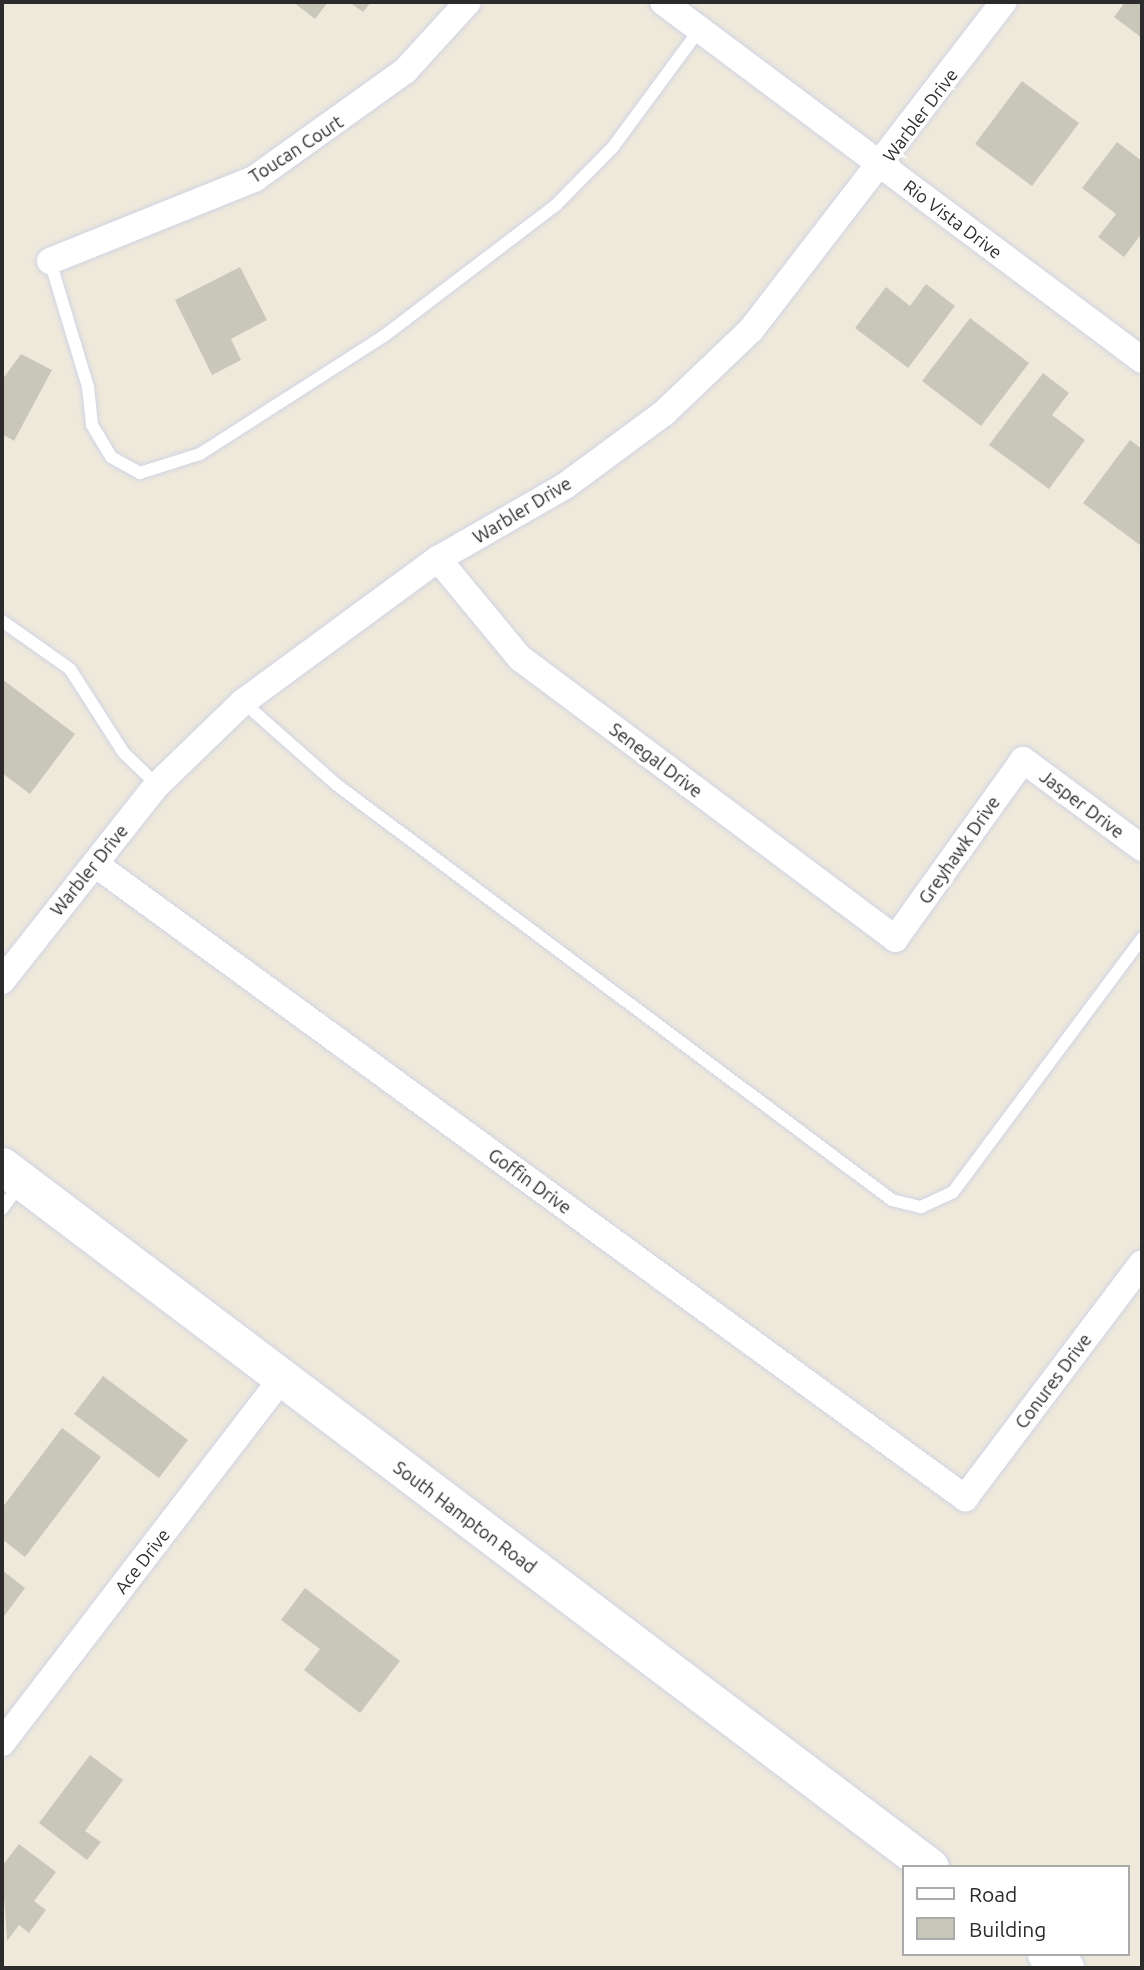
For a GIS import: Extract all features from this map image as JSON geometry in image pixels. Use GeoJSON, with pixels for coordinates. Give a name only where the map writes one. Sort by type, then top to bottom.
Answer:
{"type":"FeatureCollection","features":[{"type":"Feature","properties":{"kind":"main road","name":"South Hampton Road"},"geometry":{"type":"LineString","coordinates":[[9,1185],[281,1380],[927,1865]]}},
{"type":"Feature","properties":{"kind":"main road"},"geometry":{"type":"LineString","coordinates":[[1049,1956],[1065,1968]]}},
{"type":"Feature","properties":{"kind":"street","name":"Toucan Court"},"geometry":{"type":"LineString","coordinates":[[50,261],[254,179],[405,71],[468,2]]}},
{"type":"Feature","properties":{"kind":"street","name":"Rio Vista Drive"},"geometry":{"type":"LineString","coordinates":[[663,2],[1142,360]]}},
{"type":"Feature","properties":{"kind":"street","name":"Warbler Drive"},"geometry":{"type":"LineString","coordinates":[[2,981],[157,785],[243,702],[438,559],[565,486],[664,413],[751,330],[882,166],[1004,2]]}},
{"type":"Feature","properties":{"kind":"street","name":"Senegal Drive"},"geometry":{"type":"LineString","coordinates":[[438,559],[520,658],[895,939]]}},
{"type":"Feature","properties":{"kind":"street","name":"Greyhawk Drive"},"geometry":{"type":"LineString","coordinates":[[895,939],[1023,760]]}},
{"type":"Feature","properties":{"kind":"street","name":"Jasper Drive"},"geometry":{"type":"LineString","coordinates":[[1023,760],[1142,848]]}},
{"type":"Feature","properties":{"kind":"street","name":"Goffin Drive"},"geometry":{"type":"LineString","coordinates":[[94,864],[965,1499]]}},
{"type":"Feature","properties":{"kind":"street","name":"Conures Drive"},"geometry":{"type":"LineString","coordinates":[[965,1499],[1142,1263]]}},
{"type":"Feature","properties":{"kind":"street","name":"Ace Drive"},"geometry":{"type":"LineString","coordinates":[[2,1743],[281,1380]]}},
{"type":"Feature","properties":{"kind":"lane"},"geometry":{"type":"LineString","coordinates":[[50,261],[88,387],[92,425],[111,457],[140,473],[200,454],[384,337],[556,205],[613,147],[700,29]]}},
{"type":"Feature","properties":{"kind":"lane"},"geometry":{"type":"LineString","coordinates":[[2,621],[70,669],[124,753],[157,785]]}},
{"type":"Feature","properties":{"kind":"lane"},"geometry":{"type":"LineString","coordinates":[[243,702],[337,785],[892,1200],[921,1207],[953,1192],[1142,938]]}},
{"type":"Feature","properties":{"kind":"building"},"geometry":{"type":"Polygon","coordinates":[[[293,2],[328,2],[315,19],[293,2]]]}},
{"type":"Feature","properties":{"kind":"building"},"geometry":{"type":"Polygon","coordinates":[[[349,2],[371,2],[363,12],[349,2]]]}},
{"type":"Feature","properties":{"kind":"building"},"geometry":{"type":"Polygon","coordinates":[[[1118,2],[1142,2],[1142,38],[1114,17],[1123,5],[1118,2]]]}},
{"type":"Feature","properties":{"kind":"building"},"geometry":{"type":"Polygon","coordinates":[[[1022,81],[1079,123],[1032,186],[975,144],[1022,81]]]}},
{"type":"Feature","properties":{"kind":"building"},"geometry":{"type":"Polygon","coordinates":[[[1117,142],[1142,161],[1142,233],[1124,257],[1098,237],[1116,214],[1082,188],[1117,142]]]}},
{"type":"Feature","properties":{"kind":"building"},"geometry":{"type":"Polygon","coordinates":[[[240,267],[267,320],[231,339],[241,360],[212,375],[175,300],[240,267]]]}},
{"type":"Feature","properties":{"kind":"building"},"geometry":{"type":"Polygon","coordinates":[[[926,284],[955,306],[908,368],[855,328],[886,287],[910,306],[926,284]]]}},
{"type":"Feature","properties":{"kind":"building"},"geometry":{"type":"Polygon","coordinates":[[[970,318],[1029,363],[981,426],[922,381],[970,318]]]}},
{"type":"Feature","properties":{"kind":"building"},"geometry":{"type":"Polygon","coordinates":[[[21,354],[52,370],[14,441],[2,434],[2,380],[21,354]]]}},
{"type":"Feature","properties":{"kind":"building"},"geometry":{"type":"Polygon","coordinates":[[[1043,373],[1069,393],[1052,415],[1085,440],[1049,489],[989,445],[1043,373]]]}},
{"type":"Feature","properties":{"kind":"building"},"geometry":{"type":"Polygon","coordinates":[[[1130,440],[1142,449],[1140,545],[1083,503],[1130,440]]]}},
{"type":"Feature","properties":{"kind":"building"},"geometry":{"type":"Polygon","coordinates":[[[2,679],[75,734],[30,794],[2,773],[2,679]]]}},
{"type":"Feature","properties":{"kind":"building"},"geometry":{"type":"Polygon","coordinates":[[[103,1376],[188,1440],[159,1478],[74,1414],[103,1376]]]}},
{"type":"Feature","properties":{"kind":"building"},"geometry":{"type":"Polygon","coordinates":[[[62,1428],[101,1457],[25,1557],[2,1539],[2,1508],[62,1428]]]}},
{"type":"Feature","properties":{"kind":"building"},"geometry":{"type":"Polygon","coordinates":[[[2,1570],[25,1588],[2,1619],[2,1570]]]}},
{"type":"Feature","properties":{"kind":"building"},"geometry":{"type":"Polygon","coordinates":[[[305,1588],[400,1661],[360,1713],[304,1670],[320,1649],[281,1620],[305,1588]]]}},
{"type":"Feature","properties":{"kind":"building"},"geometry":{"type":"Polygon","coordinates":[[[90,1755],[123,1780],[85,1831],[101,1842],[87,1860],[39,1823],[90,1755]]]}},
{"type":"Feature","properties":{"kind":"building"},"geometry":{"type":"Polygon","coordinates":[[[19,1844],[56,1872],[34,1901],[46,1910],[29,1933],[19,1925],[7,1941],[2,1866],[19,1844]]]}}]}
